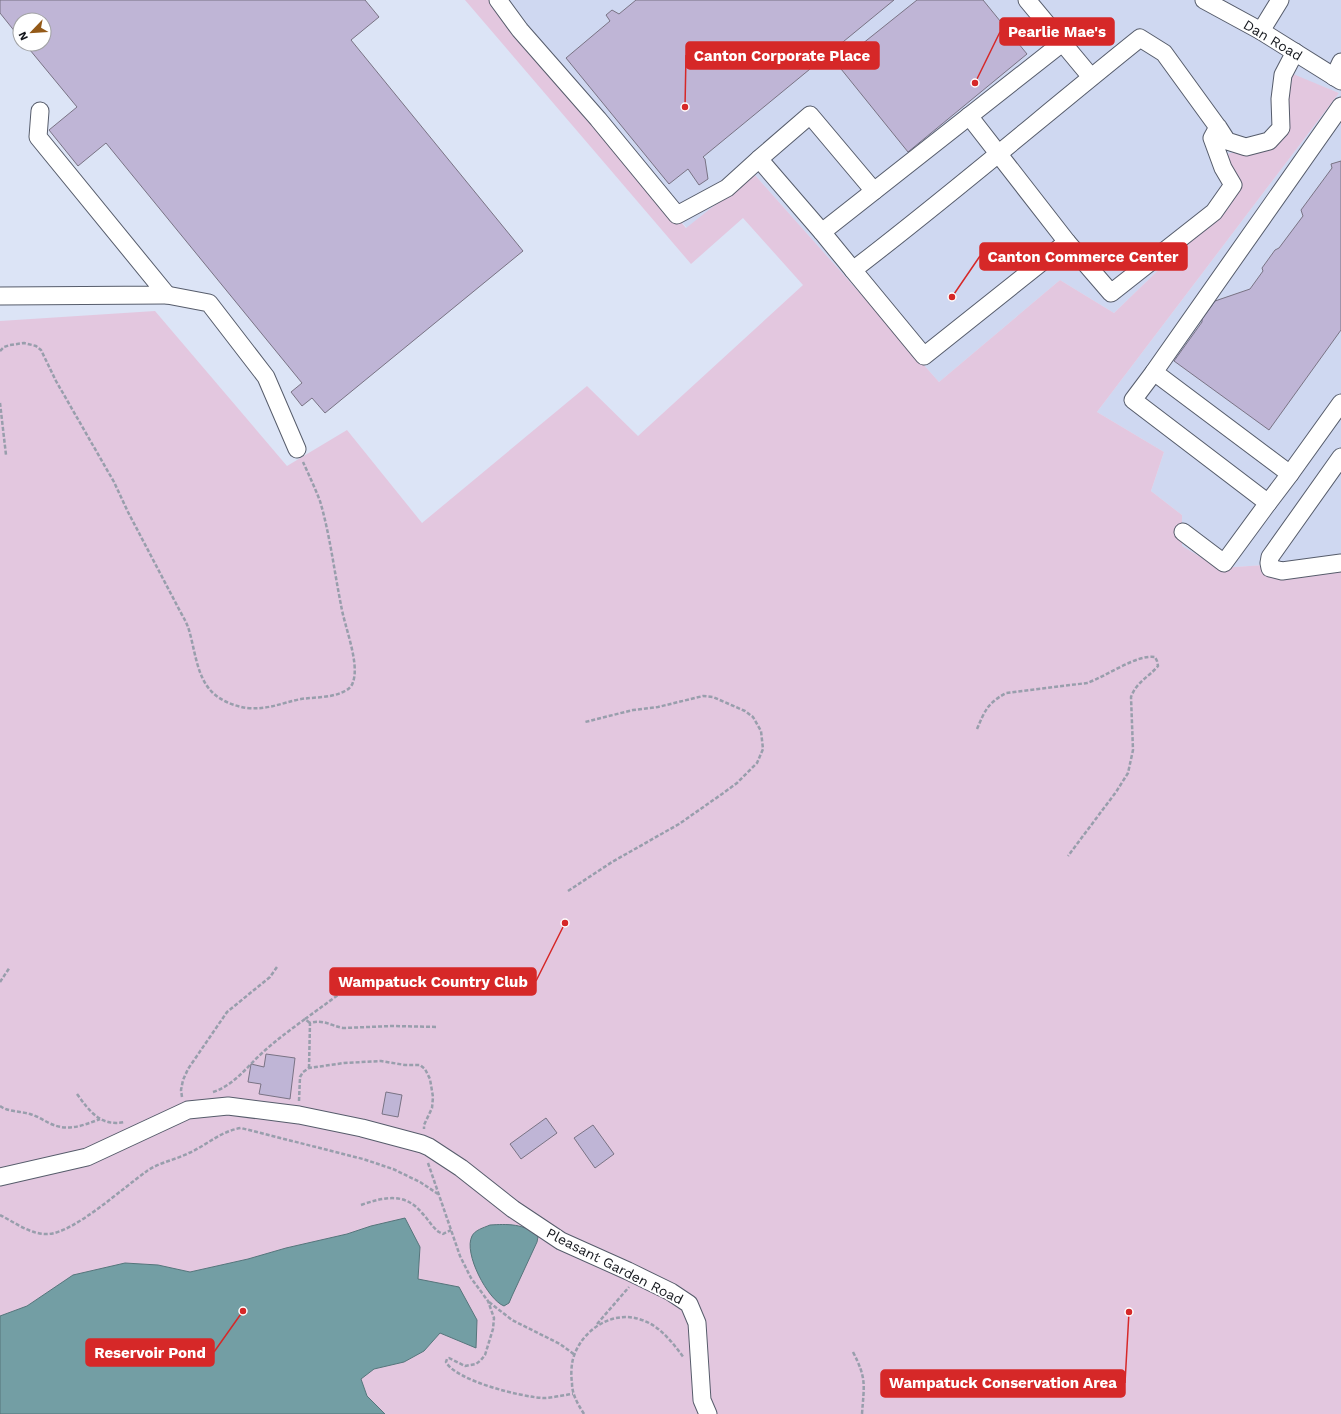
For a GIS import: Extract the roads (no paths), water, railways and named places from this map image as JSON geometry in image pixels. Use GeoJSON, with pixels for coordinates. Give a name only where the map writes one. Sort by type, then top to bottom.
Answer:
{"type":"FeatureCollection","features":[{"type":"Feature","properties":{"kind":"street"},"geometry":{"type":"LineString","coordinates":[[498,0],[520,30],[598,119],[677,215],[727,188],[810,115],[874,191]]}},
{"type":"Feature","properties":{"kind":"street"},"geometry":{"type":"LineString","coordinates":[[1027,0],[1091,77]]}},
{"type":"Feature","properties":{"kind":"street","name":"Dan Road"},"geometry":{"type":"LineString","coordinates":[[1204,0],[1261,31],[1337,79]]}},
{"type":"Feature","properties":{"kind":"street"},"geometry":{"type":"LineString","coordinates":[[1261,31],[1280,0]]}},
{"type":"Feature","properties":{"kind":"street"},"geometry":{"type":"LineString","coordinates":[[853,270],[918,221],[1140,38],[1164,53],[1227,141],[1246,147],[1269,142],[1281,128],[1280,99],[1283,75],[1295,52]]}},
{"type":"Feature","properties":{"kind":"street"},"geometry":{"type":"LineString","coordinates":[[822,232],[1062,43]]}},
{"type":"Feature","properties":{"kind":"street"},"geometry":{"type":"LineString","coordinates":[[1337,79],[1341,62]]}},
{"type":"Feature","properties":{"kind":"street"},"geometry":{"type":"LineString","coordinates":[[1268,503],[1134,400],[1341,106]]}},
{"type":"Feature","properties":{"kind":"street"},"geometry":{"type":"LineString","coordinates":[[40,111],[38,138],[166,295]]}},
{"type":"Feature","properties":{"kind":"street"},"geometry":{"type":"LineString","coordinates":[[969,116],[1067,242],[1111,293],[1214,212],[1233,185],[1223,168],[1212,138],[1218,127]]}},
{"type":"Feature","properties":{"kind":"street"},"geometry":{"type":"LineString","coordinates":[[759,159],[822,232],[924,356],[1067,242]]}},
{"type":"Feature","properties":{"kind":"street"},"geometry":{"type":"LineString","coordinates":[[0,296],[166,295],[209,303],[266,377],[297,449]]}},
{"type":"Feature","properties":{"kind":"street"},"geometry":{"type":"LineString","coordinates":[[1154,372],[1290,474]]}},
{"type":"Feature","properties":{"kind":"street"},"geometry":{"type":"LineString","coordinates":[[1183,532],[1224,563],[1341,403]]}},
{"type":"Feature","properties":{"kind":"street"},"geometry":{"type":"LineString","coordinates":[[1341,457],[1270,557],[1269,563],[1270,568],[1282,571],[1341,563]]}},
{"type":"Feature","properties":{"kind":"street","name":"Pleasant Garden Road"},"geometry":{"type":"LineString","coordinates":[[0,1177],[87,1157],[188,1110],[228,1106],[299,1115],[362,1128],[426,1146],[461,1168],[513,1209],[561,1241],[639,1276],[671,1292],[689,1304],[698,1323],[702,1400],[708,1414]]}},
{"type":"Feature","properties":{"kind":"place","name":"Pearlie Mae's"},"geometry":{"type":"Point","coordinates":[975,83]}},
{"type":"Feature","properties":{"kind":"place","name":"Canton Corporate Place"},"geometry":{"type":"Point","coordinates":[685,107]}},
{"type":"Feature","properties":{"kind":"place","name":"Canton Commerce Center"},"geometry":{"type":"Point","coordinates":[952,297]}},
{"type":"Feature","properties":{"kind":"place","name":"Wampatuck Country Club"},"geometry":{"type":"Point","coordinates":[565,923]}},
{"type":"Feature","properties":{"kind":"place","name":"Reservoir Pond"},"geometry":{"type":"Point","coordinates":[243,1311]}},
{"type":"Feature","properties":{"kind":"place","name":"Wampatuck Conservation Area"},"geometry":{"type":"Point","coordinates":[1129,1312]}}]}
